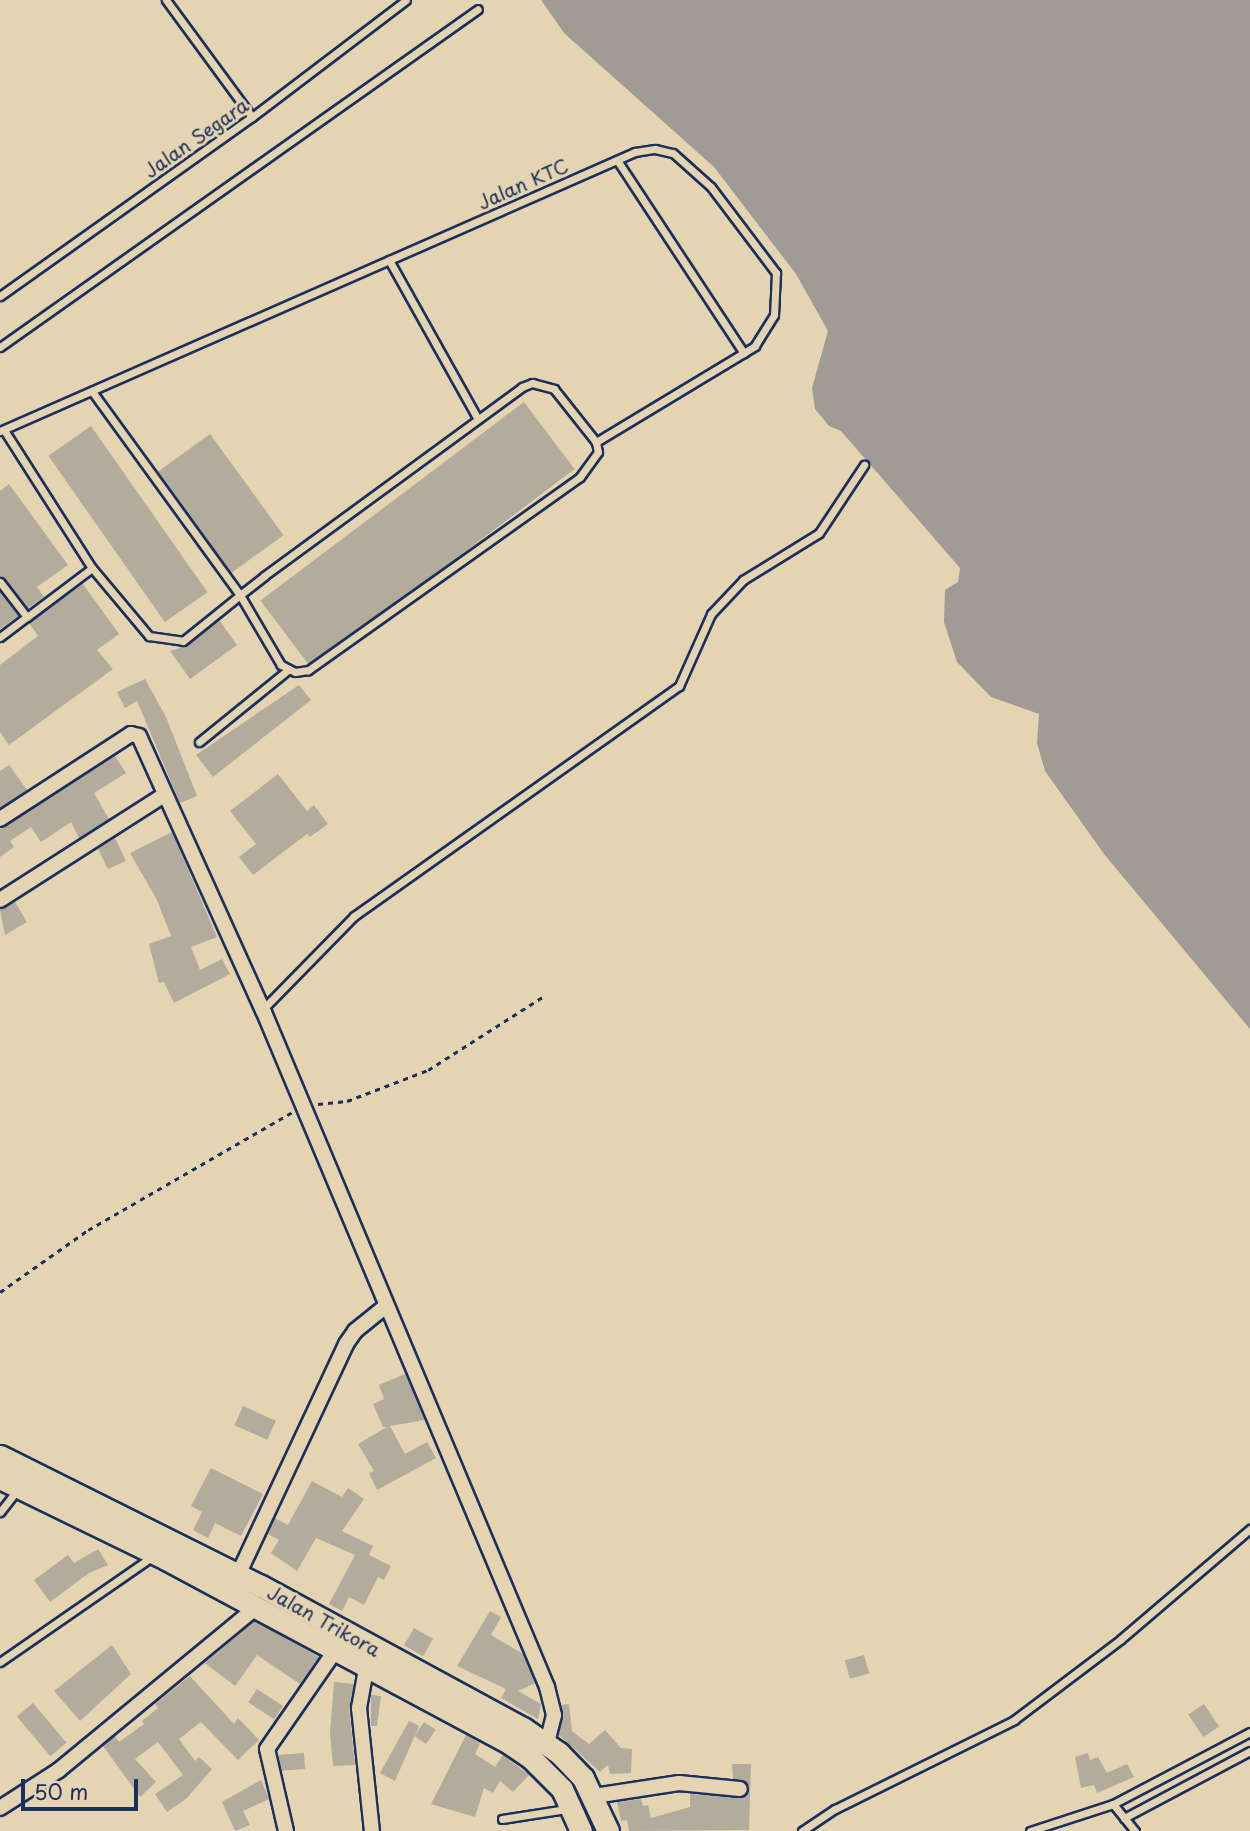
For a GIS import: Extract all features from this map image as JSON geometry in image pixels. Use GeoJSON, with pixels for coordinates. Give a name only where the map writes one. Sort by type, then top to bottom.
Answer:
{"type":"FeatureCollection","features":[{"type":"Feature","properties":{"kind":"main road","name":"Jalan Trikora"},"geometry":{"type":"LineString","coordinates":[[0,1457],[163,1548],[257,1607],[342,1642]]}},
{"type":"Feature","properties":{"kind":"main road","name":"Jalan Trikora"},"geometry":{"type":"LineString","coordinates":[[0,1478],[19,1489],[163,1548],[238,1575],[342,1642],[547,1743],[583,1778],[594,1796],[608,1831]]}},
{"type":"Feature","properties":{"kind":"main road","name":"Jalan Trikora"},"geometry":{"type":"LineString","coordinates":[[368,1656],[530,1756],[562,1789],[580,1831]]}},
{"type":"Feature","properties":{"kind":"street"},"geometry":{"type":"LineString","coordinates":[[0,819],[134,733],[139,736],[263,1010],[552,1700],[554,1726],[547,1743]]}},
{"type":"Feature","properties":{"kind":"street"},"geometry":{"type":"LineString","coordinates":[[0,901],[164,795]]}},
{"type":"Feature","properties":{"kind":"street"},"geometry":{"type":"LineString","coordinates":[[238,1575],[346,1344],[355,1331],[386,1306]]}},
{"type":"Feature","properties":{"kind":"street"},"geometry":{"type":"LineString","coordinates":[[0,1808],[59,1770],[257,1607]]}},
{"type":"Feature","properties":{"kind":"street"},"geometry":{"type":"LineString","coordinates":[[286,1831],[267,1749],[342,1642]]}},
{"type":"Feature","properties":{"kind":"street"},"geometry":{"type":"LineString","coordinates":[[368,1656],[359,1727],[372,1831]]}},
{"type":"Feature","properties":{"kind":"street"},"geometry":{"type":"LineString","coordinates":[[594,1796],[680,1783],[740,1789]]}},
{"type":"Feature","properties":{"kind":"lane"},"geometry":{"type":"LineString","coordinates":[[166,0],[252,117]]}},
{"type":"Feature","properties":{"kind":"lane","name":"Jalan Segara"},"geometry":{"type":"LineString","coordinates":[[0,296],[252,117],[406,0]]}},
{"type":"Feature","properties":{"kind":"lane"},"geometry":{"type":"LineString","coordinates":[[0,347],[478,9]]}},
{"type":"Feature","properties":{"kind":"lane","name":"Jalan KTC"},"geometry":{"type":"LineString","coordinates":[[2,430],[617,160],[655,149],[673,153],[711,187],[776,273],[774,315],[755,346],[596,442]]}},
{"type":"Feature","properties":{"kind":"lane"},"geometry":{"type":"LineString","coordinates":[[617,160],[744,353]]}},
{"type":"Feature","properties":{"kind":"lane"},"geometry":{"type":"LineString","coordinates":[[389,260],[478,419]]}},
{"type":"Feature","properties":{"kind":"lane"},"geometry":{"type":"LineString","coordinates":[[2,430],[92,568],[149,636],[164,641],[183,641],[240,595],[522,387],[544,384],[554,389],[596,442],[595,461],[580,477],[308,670],[288,670],[199,742]]}},
{"type":"Feature","properties":{"kind":"lane"},"geometry":{"type":"LineString","coordinates":[[92,391],[240,595],[288,670]]}},
{"type":"Feature","properties":{"kind":"lane"},"geometry":{"type":"LineString","coordinates":[[263,1010],[354,916],[679,686],[711,614],[743,580],[820,533],[864,465]]}},
{"type":"Feature","properties":{"kind":"lane"},"geometry":{"type":"LineString","coordinates":[[0,637],[92,568]]}},
{"type":"Feature","properties":{"kind":"lane"},"geometry":{"type":"LineString","coordinates":[[0,582],[27,617]]}},
{"type":"Feature","properties":{"kind":"lane"},"geometry":{"type":"LineString","coordinates":[[0,1512],[19,1489]]}},
{"type":"Feature","properties":{"kind":"lane"},"geometry":{"type":"LineString","coordinates":[[802,1831],[835,1809],[1014,1720],[1121,1639],[1250,1529]]}},
{"type":"Feature","properties":{"kind":"lane"},"geometry":{"type":"LineString","coordinates":[[0,1662],[163,1548]]}},
{"type":"Feature","properties":{"kind":"lane"},"geometry":{"type":"LineString","coordinates":[[1030,1831],[1113,1804],[1250,1731]]}},
{"type":"Feature","properties":{"kind":"lane"},"geometry":{"type":"LineString","coordinates":[[1124,1818],[1250,1751]]}},
{"type":"Feature","properties":{"kind":"lane"},"geometry":{"type":"LineString","coordinates":[[1113,1804],[1135,1831]]}},
{"type":"Feature","properties":{"kind":"lane"},"geometry":{"type":"LineString","coordinates":[[502,1819],[570,1808]]}},
{"type":"Feature","properties":{"kind":"lane"},"geometry":{"type":"LineString","coordinates":[[1054,1822],[1058,1831]]}},
{"type":"Feature","properties":{"kind":"path"},"geometry":{"type":"LineString","coordinates":[[0,1292],[88,1230],[301,1106],[347,1101],[428,1070],[544,996]]}},
{"type":"Feature","properties":{"kind":"shaded area"},"geometry":{"type":"Polygon","coordinates":[[[541,0],[1250,0],[1250,1029],[1104,854],[1045,771],[1037,743],[1039,714],[991,697],[957,662],[944,622],[945,590],[958,582],[960,568],[841,431],[829,426],[815,409],[812,388],[828,331],[796,274],[714,167],[564,33],[541,0]]]}},
{"type":"Feature","properties":{"kind":"building"},"geometry":{"type":"Polygon","coordinates":[[[524,402],[575,469],[311,668],[260,601],[524,402]]]}},
{"type":"Feature","properties":{"kind":"building"},"geometry":{"type":"Polygon","coordinates":[[[91,426],[207,592],[165,622],[48,456],[91,426]]]}},
{"type":"Feature","properties":{"kind":"building"},"geometry":{"type":"Polygon","coordinates":[[[210,434],[283,535],[232,573],[158,472],[210,434]]]}},
{"type":"Feature","properties":{"kind":"building"},"geometry":{"type":"Polygon","coordinates":[[[9,484],[68,565],[37,587],[44,597],[28,608],[0,576],[0,491],[9,484]]]}},
{"type":"Feature","properties":{"kind":"building"},"geometry":{"type":"Polygon","coordinates":[[[83,584],[119,634],[97,650],[113,669],[9,745],[0,732],[0,665],[38,636],[29,623],[83,584]]]}},
{"type":"Feature","properties":{"kind":"building"},"geometry":{"type":"Polygon","coordinates":[[[0,592],[18,616],[0,629],[0,592]]]}},
{"type":"Feature","properties":{"kind":"building"},"geometry":{"type":"Polygon","coordinates":[[[219,620],[237,645],[190,679],[170,651],[186,646],[219,620]]]}},
{"type":"Feature","properties":{"kind":"building"},"geometry":{"type":"Polygon","coordinates":[[[145,679],[166,717],[197,796],[180,803],[137,701],[125,708],[117,692],[145,679]]]}},
{"type":"Feature","properties":{"kind":"building"},"geometry":{"type":"Polygon","coordinates":[[[299,685],[311,700],[213,777],[196,755],[299,685]]]}},
{"type":"Feature","properties":{"kind":"building"},"geometry":{"type":"Polygon","coordinates":[[[115,756],[126,773],[94,793],[109,819],[79,838],[71,822],[41,842],[31,827],[10,841],[14,847],[0,857],[0,829],[115,756]]]}},
{"type":"Feature","properties":{"kind":"building"},"geometry":{"type":"Polygon","coordinates":[[[9,765],[27,790],[0,808],[0,771],[9,765]]]}},
{"type":"Feature","properties":{"kind":"building"},"geometry":{"type":"Polygon","coordinates":[[[278,774],[307,811],[314,805],[328,824],[310,837],[307,834],[253,875],[239,857],[256,844],[230,811],[278,774]]]}},
{"type":"Feature","properties":{"kind":"building"},"geometry":{"type":"Polygon","coordinates":[[[172,832],[217,937],[191,947],[200,970],[222,959],[230,974],[174,1003],[164,982],[159,983],[149,944],[171,936],[157,900],[130,853],[172,832]]]}},
{"type":"Feature","properties":{"kind":"building"},"geometry":{"type":"Polygon","coordinates":[[[115,838],[126,861],[108,869],[98,849],[115,838]]]}},
{"type":"Feature","properties":{"kind":"building"},"geometry":{"type":"Polygon","coordinates":[[[15,902],[27,922],[5,935],[0,910],[15,902]]]}},
{"type":"Feature","properties":{"kind":"building"},"geometry":{"type":"Polygon","coordinates":[[[405,1374],[425,1420],[390,1426],[405,1454],[427,1442],[436,1458],[377,1490],[369,1473],[374,1471],[358,1444],[387,1427],[383,1427],[373,1404],[384,1399],[379,1385],[405,1374]]]}},
{"type":"Feature","properties":{"kind":"building"},"geometry":{"type":"Polygon","coordinates":[[[243,1406],[276,1421],[267,1440],[234,1425],[243,1406]]]}},
{"type":"Feature","properties":{"kind":"building"},"geometry":{"type":"Polygon","coordinates":[[[211,1468],[263,1494],[241,1536],[215,1523],[208,1538],[193,1530],[202,1512],[191,1506],[211,1468]]]}},
{"type":"Feature","properties":{"kind":"building"},"geometry":{"type":"Polygon","coordinates":[[[312,1481],[342,1497],[348,1488],[364,1499],[342,1531],[373,1546],[369,1555],[391,1566],[384,1580],[378,1577],[364,1605],[349,1597],[342,1611],[329,1604],[355,1555],[316,1538],[297,1571],[271,1553],[279,1540],[268,1534],[275,1518],[288,1525],[312,1481]]]}},
{"type":"Feature","properties":{"kind":"building"},"geometry":{"type":"Polygon","coordinates":[[[98,1549],[108,1565],[89,1573],[50,1602],[34,1580],[68,1555],[74,1563],[98,1549]]]}},
{"type":"Feature","properties":{"kind":"building"},"geometry":{"type":"Polygon","coordinates":[[[490,1611],[501,1617],[491,1635],[523,1654],[535,1683],[518,1691],[541,1704],[538,1719],[501,1698],[506,1689],[457,1666],[490,1611]]]}},
{"type":"Feature","properties":{"kind":"building"},"geometry":{"type":"Polygon","coordinates":[[[255,1621],[319,1657],[300,1684],[257,1655],[235,1686],[205,1663],[255,1621]]]}},
{"type":"Feature","properties":{"kind":"building"},"geometry":{"type":"Polygon","coordinates":[[[414,1628],[433,1639],[423,1656],[404,1645],[414,1628]]]}},
{"type":"Feature","properties":{"kind":"building"},"geometry":{"type":"Polygon","coordinates":[[[112,1645],[131,1674],[80,1721],[54,1691],[112,1645]]]}},
{"type":"Feature","properties":{"kind":"building"},"geometry":{"type":"Polygon","coordinates":[[[864,1655],[869,1673],[850,1679],[845,1661],[864,1655]]]}},
{"type":"Feature","properties":{"kind":"building"},"geometry":{"type":"Polygon","coordinates":[[[190,1676],[234,1724],[238,1718],[259,1740],[238,1760],[201,1722],[179,1739],[195,1761],[199,1757],[212,1769],[187,1798],[167,1812],[155,1794],[183,1775],[158,1742],[135,1759],[156,1782],[140,1797],[103,1746],[115,1736],[119,1742],[144,1724],[142,1721],[158,1708],[155,1704],[190,1676]]]}},
{"type":"Feature","properties":{"kind":"building"},"geometry":{"type":"Polygon","coordinates":[[[334,1682],[354,1684],[349,1709],[355,1765],[333,1766],[330,1733],[334,1682]]]}},
{"type":"Feature","properties":{"kind":"building"},"geometry":{"type":"Polygon","coordinates":[[[257,1689],[283,1706],[274,1719],[248,1702],[257,1689]]]}},
{"type":"Feature","properties":{"kind":"building"},"geometry":{"type":"Polygon","coordinates":[[[371,1695],[381,1696],[377,1726],[371,1726],[371,1695]]]}},
{"type":"Feature","properties":{"kind":"building"},"geometry":{"type":"Polygon","coordinates":[[[33,1703],[66,1743],[50,1756],[17,1716],[33,1703]]]}},
{"type":"Feature","properties":{"kind":"building"},"geometry":{"type":"Polygon","coordinates":[[[569,1704],[572,1731],[589,1744],[605,1730],[621,1748],[632,1749],[631,1773],[610,1774],[608,1765],[600,1772],[559,1735],[561,1705],[569,1704]]]}},
{"type":"Feature","properties":{"kind":"building"},"geometry":{"type":"Polygon","coordinates":[[[1204,1704],[1219,1726],[1203,1737],[1188,1715],[1204,1704]]]}},
{"type":"Feature","properties":{"kind":"building"},"geometry":{"type":"Polygon","coordinates":[[[409,1721],[419,1726],[395,1781],[380,1773],[409,1721]]]}},
{"type":"Feature","properties":{"kind":"building"},"geometry":{"type":"Polygon","coordinates":[[[424,1722],[436,1730],[426,1744],[414,1736],[424,1722]]]}},
{"type":"Feature","properties":{"kind":"building"},"geometry":{"type":"Polygon","coordinates":[[[466,1735],[480,1743],[475,1754],[495,1767],[503,1755],[529,1775],[513,1792],[500,1781],[493,1793],[484,1788],[475,1817],[431,1804],[466,1735]]]}},
{"type":"Feature","properties":{"kind":"building"},"geometry":{"type":"Polygon","coordinates":[[[304,1753],[305,1769],[280,1771],[279,1755],[304,1753]]]}},
{"type":"Feature","properties":{"kind":"building"},"geometry":{"type":"Polygon","coordinates":[[[1088,1753],[1090,1760],[1098,1757],[1107,1773],[1127,1764],[1134,1777],[1097,1793],[1094,1785],[1081,1788],[1075,1757],[1088,1753]]]}},
{"type":"Feature","properties":{"kind":"building"},"geometry":{"type":"Polygon","coordinates":[[[732,1764],[751,1764],[749,1830],[629,1831],[627,1820],[621,1821],[617,1802],[641,1799],[643,1806],[648,1805],[651,1818],[690,1807],[690,1794],[745,1797],[749,1786],[733,1779],[732,1764]]]}},
{"type":"Feature","properties":{"kind":"building"},"geometry":{"type":"Polygon","coordinates":[[[261,1780],[269,1799],[243,1811],[250,1825],[235,1831],[222,1802],[261,1780]]]}}]}
